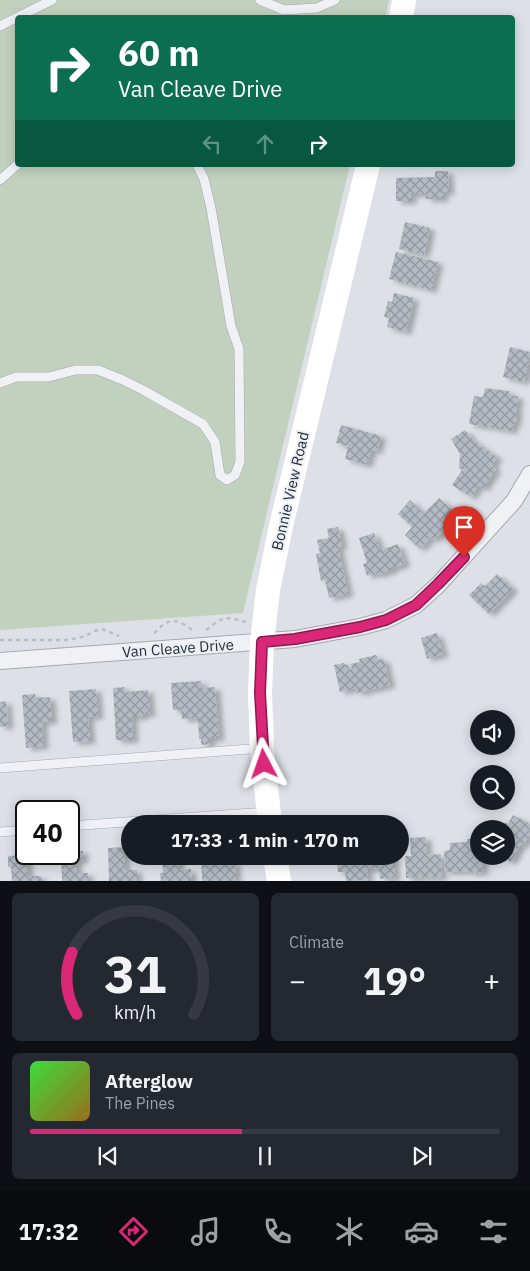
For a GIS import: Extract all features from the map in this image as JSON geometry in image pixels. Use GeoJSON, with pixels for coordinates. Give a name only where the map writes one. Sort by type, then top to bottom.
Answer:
{"type":"FeatureCollection","features":[{"type":"Feature","properties":{"kind":"street"},"geometry":{"type":"LineString","coordinates":[[402,15],[404,0]]}},
{"type":"Feature","properties":{"kind":"street","name":"Bonnie View Road"},"geometry":{"type":"LineString","coordinates":[[269,815],[262,748],[256,632],[268,590],[281,526],[368,167]]}},
{"type":"Feature","properties":{"kind":"street","name":"Van Cleave Drive"},"geometry":{"type":"LineString","coordinates":[[0,661],[256,632],[295,639],[360,627],[386,620],[416,605],[438,584],[514,501],[530,474]]}},
{"type":"Feature","properties":{"kind":"street"},"geometry":{"type":"LineString","coordinates":[[276,865],[279,881]]}},
{"type":"Feature","properties":{"kind":"lane"},"geometry":{"type":"LineString","coordinates":[[22,15],[52,0]]}},
{"type":"Feature","properties":{"kind":"lane"},"geometry":{"type":"LineString","coordinates":[[260,0],[284,10],[317,8],[335,0]]}},
{"type":"Feature","properties":{"kind":"lane"},"geometry":{"type":"LineString","coordinates":[[0,26],[15,18]]}},
{"type":"Feature","properties":{"kind":"lane"},"geometry":{"type":"LineString","coordinates":[[0,180],[15,167]]}},
{"type":"Feature","properties":{"kind":"lane"},"geometry":{"type":"LineString","coordinates":[[0,383],[16,377],[49,377],[75,370],[98,370],[143,390],[203,424],[215,442],[220,475],[227,480],[235,475],[240,462],[240,349],[231,326],[211,208],[204,179],[198,167]]}},
{"type":"Feature","properties":{"kind":"lane"},"geometry":{"type":"LineString","coordinates":[[0,768],[262,748]]}},
{"type":"Feature","properties":{"kind":"lane"},"geometry":{"type":"LineString","coordinates":[[80,826],[121,824]]}},
{"type":"Feature","properties":{"kind":"lane"},"geometry":{"type":"LineString","coordinates":[[0,832],[15,831]]}},
{"type":"Feature","properties":{"kind":"path"},"geometry":{"type":"LineString","coordinates":[[206,631],[217,621],[229,618],[256,632]]}},
{"type":"Feature","properties":{"kind":"path"},"geometry":{"type":"LineString","coordinates":[[148,636],[171,620],[179,622],[196,632]]}},
{"type":"Feature","properties":{"kind":"path"},"geometry":{"type":"LineString","coordinates":[[0,640],[68,640],[86,636],[102,629],[125,637]]}},
{"type":"Feature","properties":{"kind":"green space"},"geometry":{"type":"Polygon","coordinates":[[[0,0],[389,0],[386,15],[15,15],[15,167],[350,167],[243,613],[0,630],[0,0]]]}},
{"type":"Feature","properties":{"kind":"building"},"geometry":{"type":"Polygon","coordinates":[[[435,171],[448,171],[449,192],[443,192],[443,199],[426,199],[426,194],[411,194],[411,201],[396,201],[396,178],[435,177],[435,171]]]}},
{"type":"Feature","properties":{"kind":"building"},"geometry":{"type":"Polygon","coordinates":[[[405,222],[430,228],[424,255],[399,249],[405,222]]]}},
{"type":"Feature","properties":{"kind":"building"},"geometry":{"type":"Polygon","coordinates":[[[396,252],[438,262],[431,290],[389,279],[396,252]]]}},
{"type":"Feature","properties":{"kind":"building"},"geometry":{"type":"Polygon","coordinates":[[[394,293],[414,298],[406,332],[387,327],[389,318],[384,317],[388,301],[392,302],[394,293]]]}},
{"type":"Feature","properties":{"kind":"building"},"geometry":{"type":"Polygon","coordinates":[[[510,347],[530,352],[524,382],[503,377],[510,347]]]}},
{"type":"Feature","properties":{"kind":"building"},"geometry":{"type":"Polygon","coordinates":[[[485,388],[509,391],[509,395],[518,396],[516,422],[514,422],[512,431],[469,424],[474,396],[483,397],[485,388]]]}},
{"type":"Feature","properties":{"kind":"building"},"geometry":{"type":"Polygon","coordinates":[[[341,425],[381,436],[377,451],[371,450],[367,465],[345,459],[348,446],[336,443],[341,425]]]}},
{"type":"Feature","properties":{"kind":"building"},"geometry":{"type":"Polygon","coordinates":[[[465,430],[474,441],[497,457],[492,466],[496,469],[483,489],[479,485],[471,497],[452,485],[462,470],[459,468],[460,454],[451,439],[465,430]]]}},
{"type":"Feature","properties":{"kind":"building"},"geometry":{"type":"Polygon","coordinates":[[[439,498],[455,513],[448,520],[450,522],[447,527],[434,540],[431,537],[420,549],[405,535],[412,527],[398,514],[410,500],[422,512],[421,516],[439,498]]]}},
{"type":"Feature","properties":{"kind":"building"},"geometry":{"type":"Polygon","coordinates":[[[338,527],[342,546],[338,547],[348,594],[329,598],[325,580],[321,581],[316,554],[320,553],[317,540],[329,538],[327,529],[338,527]]]}},
{"type":"Feature","properties":{"kind":"building"},"geometry":{"type":"Polygon","coordinates":[[[374,533],[380,550],[398,544],[405,564],[377,575],[376,573],[367,576],[363,564],[367,563],[359,538],[374,533]]]}},
{"type":"Feature","properties":{"kind":"building"},"geometry":{"type":"Polygon","coordinates":[[[497,574],[513,589],[489,614],[469,595],[481,583],[485,586],[497,574]]]}},
{"type":"Feature","properties":{"kind":"building"},"geometry":{"type":"Polygon","coordinates":[[[437,633],[443,654],[427,659],[421,638],[437,633]]]}},
{"type":"Feature","properties":{"kind":"building"},"geometry":{"type":"Polygon","coordinates":[[[376,655],[378,660],[384,659],[390,685],[357,693],[356,688],[340,692],[334,665],[348,664],[349,670],[352,669],[351,664],[360,662],[359,659],[376,655]]]}},
{"type":"Feature","properties":{"kind":"building"},"geometry":{"type":"Polygon","coordinates":[[[201,681],[202,688],[215,687],[219,738],[210,738],[210,744],[201,745],[198,718],[182,719],[181,710],[173,710],[171,683],[201,681]]]}},
{"type":"Feature","properties":{"kind":"building"},"geometry":{"type":"Polygon","coordinates":[[[125,687],[125,692],[148,690],[150,714],[142,714],[143,717],[132,717],[133,740],[116,740],[113,688],[125,687]]]}},
{"type":"Feature","properties":{"kind":"building"},"geometry":{"type":"Polygon","coordinates":[[[96,689],[98,716],[88,717],[90,741],[73,742],[69,691],[96,689]]]}},
{"type":"Feature","properties":{"kind":"building"},"geometry":{"type":"Polygon","coordinates":[[[35,694],[35,698],[50,697],[52,721],[42,722],[43,746],[26,748],[22,695],[35,694]]]}},
{"type":"Feature","properties":{"kind":"building"},"geometry":{"type":"Polygon","coordinates":[[[6,701],[8,726],[0,727],[0,702],[6,701]]]}},
{"type":"Feature","properties":{"kind":"building"},"geometry":{"type":"Polygon","coordinates":[[[513,815],[530,824],[528,833],[530,834],[515,855],[515,820],[510,820],[513,815]]]}},
{"type":"Feature","properties":{"kind":"building"},"geometry":{"type":"Polygon","coordinates":[[[426,837],[427,855],[441,854],[442,877],[406,878],[405,865],[409,865],[409,856],[411,856],[410,838],[426,837]]]}},
{"type":"Feature","properties":{"kind":"building"},"geometry":{"type":"Polygon","coordinates":[[[467,839],[470,839],[470,865],[483,865],[483,872],[445,872],[444,851],[450,850],[450,843],[467,842],[467,839]]]}},
{"type":"Feature","properties":{"kind":"building"},"geometry":{"type":"Polygon","coordinates":[[[121,847],[121,865],[125,865],[125,870],[137,870],[137,881],[109,881],[108,848],[121,847]]]}},
{"type":"Feature","properties":{"kind":"building"},"geometry":{"type":"Polygon","coordinates":[[[80,851],[83,851],[83,860],[80,860],[80,851]]]}},
{"type":"Feature","properties":{"kind":"building"},"geometry":{"type":"Polygon","coordinates":[[[8,856],[15,856],[15,865],[27,865],[28,876],[41,876],[42,881],[12,881],[11,867],[8,867],[8,856]]]}},
{"type":"Feature","properties":{"kind":"building"},"geometry":{"type":"Polygon","coordinates":[[[61,865],[76,865],[77,873],[88,873],[88,881],[62,881],[61,865]]]}},
{"type":"Feature","properties":{"kind":"building"},"geometry":{"type":"Polygon","coordinates":[[[163,865],[179,865],[179,870],[191,869],[192,881],[161,881],[160,873],[163,873],[163,865]]]}},
{"type":"Feature","properties":{"kind":"building"},"geometry":{"type":"Polygon","coordinates":[[[201,865],[235,865],[236,881],[202,881],[201,865]]]}},
{"type":"Feature","properties":{"kind":"building"},"geometry":{"type":"Polygon","coordinates":[[[338,865],[394,865],[395,878],[380,879],[379,868],[367,869],[368,880],[346,881],[345,872],[338,872],[338,865]]]}},
{"type":"Feature","properties":{"kind":"route"},"geometry":{"type":"LineString","coordinates":[[264,764],[260,693],[262,642],[295,639],[360,627],[386,620],[416,605],[464,557]]}}]}
